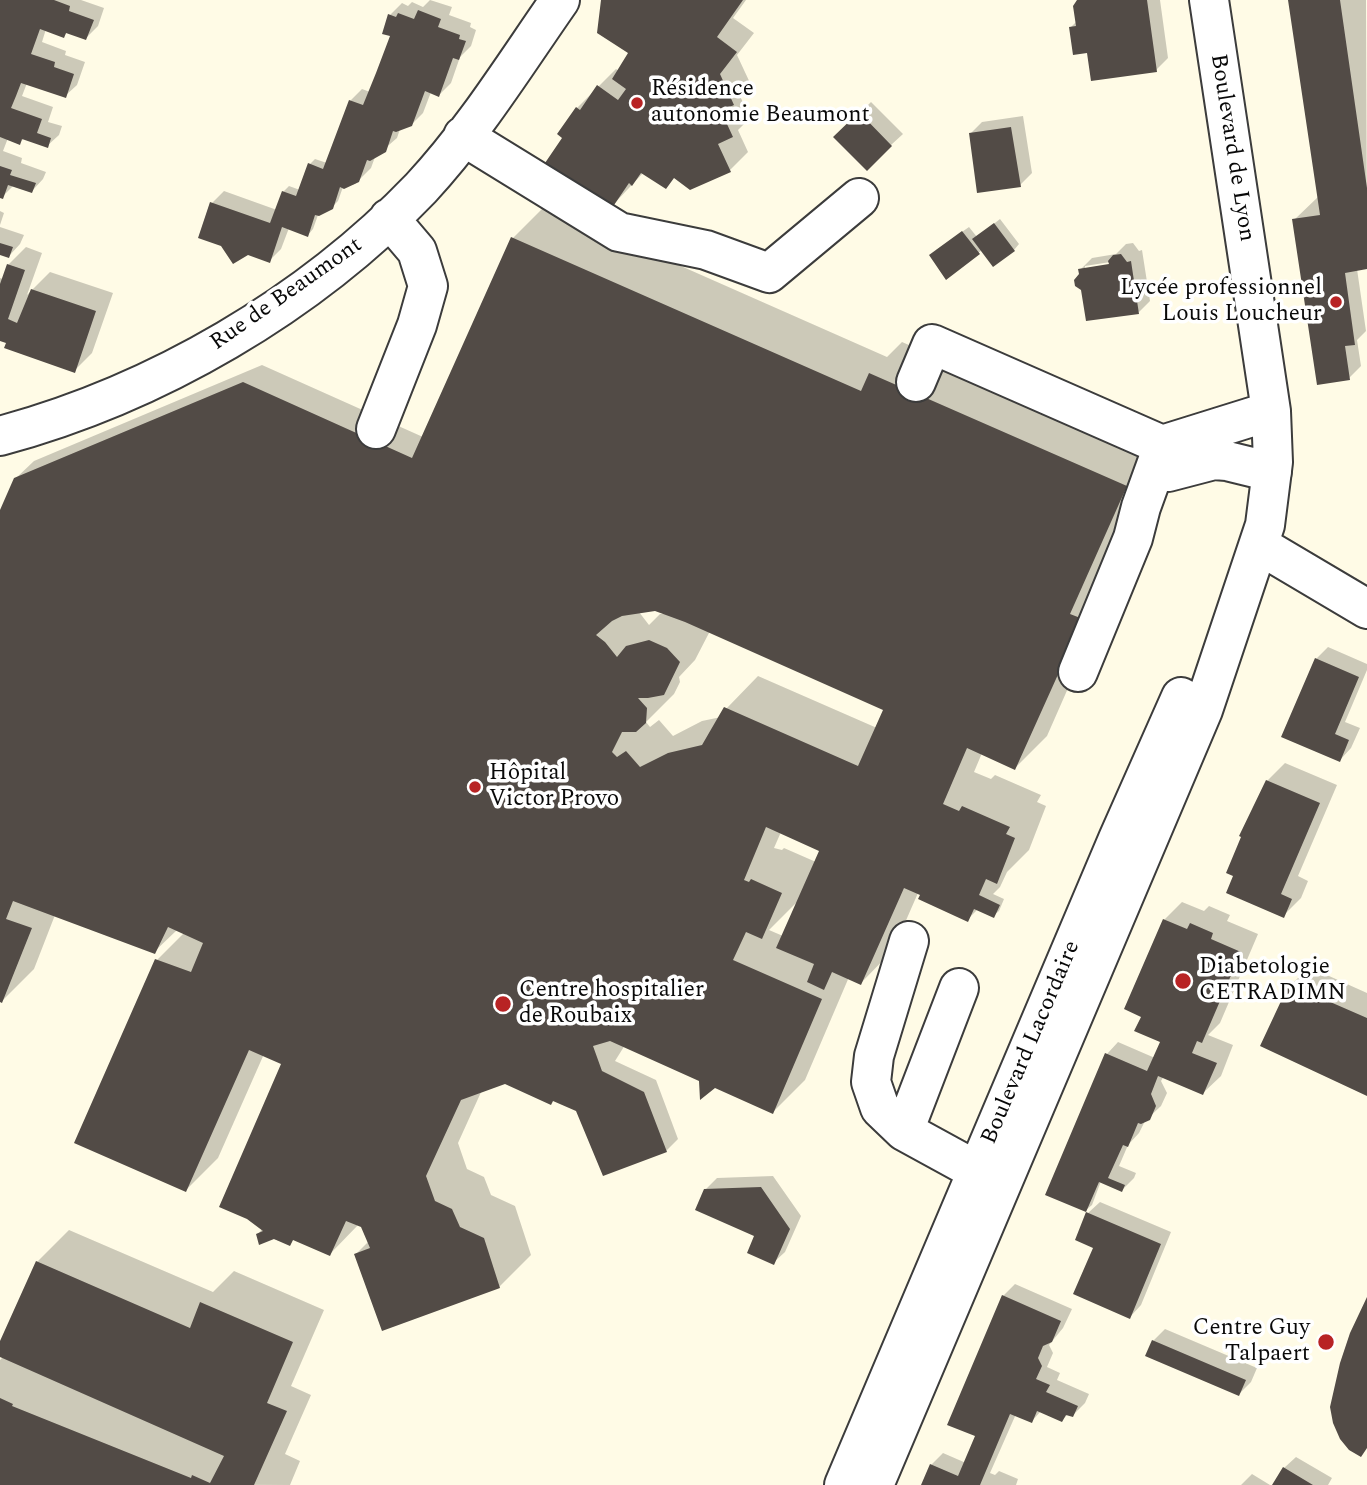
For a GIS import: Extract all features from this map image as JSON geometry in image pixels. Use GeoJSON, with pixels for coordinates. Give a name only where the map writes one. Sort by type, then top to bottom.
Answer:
{"type":"FeatureCollection","features":[{"type":"Feature","properties":{"kind":"street","name":"Rue de Beaumont"},"geometry":{"type":"LineString","coordinates":[[0,436],[104,402],[191,360],[324,275],[354,251],[422,187],[463,136],[561,0]]}},
{"type":"Feature","properties":{"kind":"street","name":"Boulevard de Lyon"},"geometry":{"type":"LineString","coordinates":[[1209,0],[1271,411],[1272,472],[1259,545]]}},
{"type":"Feature","properties":{"kind":"street"},"geometry":{"type":"LineString","coordinates":[[463,136],[619,232],[706,250],[769,274],[859,198]]}},
{"type":"Feature","properties":{"kind":"street"},"geometry":{"type":"LineString","coordinates":[[376,429],[417,325],[428,286],[417,251],[389,218]]}},
{"type":"Feature","properties":{"kind":"street"},"geometry":{"type":"LineString","coordinates":[[916,382],[932,344],[1160,453],[1168,472],[1214,460],[1272,472]]}},
{"type":"Feature","properties":{"kind":"street"},"geometry":{"type":"LineString","coordinates":[[1077,672],[1133,538],[1160,453],[1271,411]]}},
{"type":"Feature","properties":{"kind":"street"},"geometry":{"type":"LineString","coordinates":[[1259,545],[1367,609]]}},
{"type":"Feature","properties":{"kind":"street","name":"Boulevard Lacordaire"},"geometry":{"type":"LineString","coordinates":[[844,1485],[989,1178],[1131,845],[1203,710],[1259,545]]}},
{"type":"Feature","properties":{"kind":"street"},"geometry":{"type":"LineString","coordinates":[[909,941],[874,1056],[871,1082],[880,1108],[904,1131],[989,1178]]}},
{"type":"Feature","properties":{"kind":"street"},"geometry":{"type":"LineString","coordinates":[[904,1131],[959,988]]}},
{"type":"Feature","properties":{"kind":"street","name":"Boulevard Lacordaire"},"geometry":{"type":"LineString","coordinates":[[874,1485],[989,1178]]}},
{"type":"Feature","properties":{"kind":"building"},"geometry":{"type":"Polygon","coordinates":[[[0,0],[54,0],[70,6],[69,11],[94,20],[86,40],[66,33],[64,38],[40,29],[31,54],[55,62],[54,67],[74,74],[66,98],[21,83],[11,108],[42,119],[37,133],[51,138],[48,148],[22,139],[20,145],[0,137],[0,0]]]}},
{"type":"Feature","properties":{"kind":"building"},"geometry":{"type":"Polygon","coordinates":[[[601,0],[743,0],[717,37],[737,52],[720,74],[734,105],[721,111],[733,137],[718,144],[731,172],[690,190],[674,178],[666,189],[641,173],[632,186],[629,183],[612,208],[545,163],[562,138],[557,134],[576,107],[580,110],[597,85],[618,100],[626,89],[612,79],[628,53],[597,33],[601,0]]]}},
{"type":"Feature","properties":{"kind":"building"},"geometry":{"type":"Polygon","coordinates":[[[1077,0],[1147,0],[1157,72],[1091,81],[1087,53],[1073,55],[1069,27],[1076,26],[1073,6],[1077,0]]]}},
{"type":"Feature","properties":{"kind":"building"},"geometry":{"type":"Polygon","coordinates":[[[1288,0],[1340,0],[1367,188],[1367,269],[1345,273],[1355,345],[1345,346],[1350,380],[1317,385],[1292,219],[1320,215],[1288,0]]]}},
{"type":"Feature","properties":{"kind":"building"},"geometry":{"type":"Polygon","coordinates":[[[418,10],[441,19],[438,27],[460,35],[459,39],[466,41],[459,60],[453,58],[439,97],[425,91],[412,126],[393,131],[386,152],[367,160],[359,182],[344,189],[340,187],[333,209],[319,216],[315,215],[308,237],[282,227],[270,263],[248,255],[233,264],[221,246],[198,238],[210,202],[270,223],[282,191],[296,196],[308,163],[323,169],[349,100],[363,105],[390,36],[382,34],[388,14],[396,17],[398,13],[414,19],[418,10]]]}},
{"type":"Feature","properties":{"kind":"building"},"geometry":{"type":"Polygon","coordinates":[[[859,112],[892,146],[867,171],[833,137],[859,112]]]}},
{"type":"Feature","properties":{"kind":"building"},"geometry":{"type":"Polygon","coordinates":[[[1011,127],[1021,187],[977,193],[969,133],[1011,127]]]}},
{"type":"Feature","properties":{"kind":"building"},"geometry":{"type":"Polygon","coordinates":[[[0,166],[12,170],[10,175],[36,183],[32,193],[8,185],[3,199],[0,198],[0,166]]]}},
{"type":"Feature","properties":{"kind":"building"},"geometry":{"type":"Polygon","coordinates":[[[994,223],[1015,251],[993,267],[972,239],[994,223]]]}},
{"type":"Feature","properties":{"kind":"building"},"geometry":{"type":"Polygon","coordinates":[[[962,231],[980,254],[946,280],[929,255],[962,231]]]}},
{"type":"Feature","properties":{"kind":"building","name":"Hôpital Victor Provo"},"geometry":{"type":"Polygon","coordinates":[[[511,237],[861,391],[869,373],[1127,486],[1070,614],[1083,619],[1015,770],[967,748],[943,804],[959,811],[962,806],[1010,827],[1006,834],[1015,838],[997,884],[986,879],[979,895],[1000,905],[994,918],[974,909],[968,922],[918,899],[920,895],[904,888],[861,985],[832,972],[824,990],[807,982],[814,964],[776,948],[819,851],[766,827],[744,880],[749,882],[751,879],[782,893],[762,939],[746,932],[733,960],[822,999],[773,1114],[715,1088],[700,1100],[699,1081],[610,1041],[593,1046],[602,1071],[644,1092],[667,1152],[603,1176],[576,1111],[553,1101],[551,1105],[505,1084],[461,1100],[426,1176],[435,1201],[452,1209],[460,1227],[484,1238],[500,1288],[382,1331],[354,1254],[370,1248],[361,1227],[346,1221],[330,1256],[293,1240],[290,1246],[274,1239],[259,1245],[256,1234],[263,1231],[247,1219],[219,1207],[281,1064],[249,1050],[186,1192],[74,1143],[155,959],[191,972],[203,943],[168,927],[155,954],[13,901],[6,919],[32,928],[2,1003],[0,1002],[0,510],[14,478],[243,382],[412,458],[511,237]],[[655,611],[622,616],[596,635],[617,657],[626,646],[649,640],[667,648],[680,662],[664,695],[638,698],[647,708],[646,723],[636,732],[622,732],[612,752],[617,757],[626,751],[640,767],[668,753],[702,745],[724,707],[858,766],[883,710],[655,611]]]}},
{"type":"Feature","properties":{"kind":"building"},"geometry":{"type":"Polygon","coordinates":[[[0,243],[13,247],[9,258],[0,255],[0,243]]]}},
{"type":"Feature","properties":{"kind":"building"},"geometry":{"type":"Polygon","coordinates":[[[1121,254],[1127,262],[1131,261],[1139,314],[1086,321],[1081,290],[1075,286],[1074,280],[1079,274],[1078,269],[1109,264],[1108,261],[1113,255],[1121,254]]]}},
{"type":"Feature","properties":{"kind":"building"},"geometry":{"type":"Polygon","coordinates":[[[7,264],[25,270],[8,319],[17,323],[31,289],[96,311],[75,373],[4,348],[6,343],[0,341],[0,284],[7,264]]]}},
{"type":"Feature","properties":{"kind":"building"},"geometry":{"type":"Polygon","coordinates":[[[1315,658],[1359,677],[1335,734],[1349,740],[1340,762],[1281,737],[1315,658]]]}},
{"type":"Feature","properties":{"kind":"building"},"geometry":{"type":"Polygon","coordinates":[[[1266,780],[1320,803],[1281,894],[1292,899],[1284,918],[1226,893],[1233,876],[1226,873],[1241,837],[1239,836],[1266,780]]]}},
{"type":"Feature","properties":{"kind":"building"},"geometry":{"type":"Polygon","coordinates":[[[1163,919],[1187,929],[1190,923],[1213,933],[1211,939],[1241,952],[1202,1043],[1197,1041],[1192,1053],[1217,1063],[1203,1095],[1158,1076],[1151,1094],[1156,1106],[1150,1120],[1138,1123],[1128,1147],[1123,1145],[1108,1178],[1125,1185],[1122,1192],[1099,1182],[1086,1212],[1045,1195],[1105,1053],[1147,1071],[1160,1042],[1134,1031],[1141,1017],[1124,1009],[1163,919]]]}},
{"type":"Feature","properties":{"kind":"building","name":"Diabetologie CETRADIMN"},"geometry":{"type":"Polygon","coordinates":[[[1289,984],[1367,1018],[1367,1096],[1260,1046],[1289,984]]]}},
{"type":"Feature","properties":{"kind":"building"},"geometry":{"type":"Polygon","coordinates":[[[761,1187],[790,1229],[774,1265],[747,1253],[754,1236],[695,1210],[704,1189],[761,1187]]]}},
{"type":"Feature","properties":{"kind":"building"},"geometry":{"type":"Polygon","coordinates":[[[1086,1212],[1161,1244],[1130,1319],[1073,1294],[1093,1248],[1075,1240],[1086,1212]]]}},
{"type":"Feature","properties":{"kind":"building"},"geometry":{"type":"Polygon","coordinates":[[[36,1261],[190,1328],[200,1302],[293,1342],[267,1403],[287,1411],[254,1485],[0,1485],[0,1398],[13,1404],[12,1406],[191,1478],[192,1475],[210,1483],[224,1456],[0,1357],[0,1341],[36,1261]]]}},
{"type":"Feature","properties":{"kind":"building"},"geometry":{"type":"Polygon","coordinates":[[[1002,1295],[1061,1321],[1052,1342],[1043,1346],[1038,1358],[1042,1366],[1036,1379],[1050,1385],[1046,1392],[1078,1406],[1073,1417],[1066,1415],[1062,1422],[1037,1411],[1032,1423],[1010,1414],[980,1485],[921,1485],[930,1464],[958,1476],[975,1436],[947,1425],[1002,1295]]]}},
{"type":"Feature","properties":{"kind":"building"},"geometry":{"type":"Polygon","coordinates":[[[1367,1297],[1367,1448],[1361,1457],[1349,1450],[1340,1439],[1330,1407],[1350,1333],[1367,1297]]]}},
{"type":"Feature","properties":{"kind":"building"},"geometry":{"type":"Polygon","coordinates":[[[1152,1340],[1246,1380],[1239,1396],[1145,1356],[1152,1340]]]}},
{"type":"Feature","properties":{"kind":"building"},"geometry":{"type":"Polygon","coordinates":[[[1283,1467],[1313,1485],[1272,1485],[1283,1467]]]}},
{"type":"Feature","properties":{"kind":"place","name":"Résidence autonomie Beaumont"},"geometry":{"type":"Point","coordinates":[637,103]}},
{"type":"Feature","properties":{"kind":"place","name":"Lycée professionnel Louis Loucheur"},"geometry":{"type":"Point","coordinates":[1336,302]}},
{"type":"Feature","properties":{"kind":"place","name":"Hôpital Victor Provo"},"geometry":{"type":"Point","coordinates":[475,787]}},
{"type":"Feature","properties":{"kind":"place","name":"Diabetologie CETRADIMN"},"geometry":{"type":"Point","coordinates":[1183,981]}},
{"type":"Feature","properties":{"kind":"place","name":"Centre hospitalier de Roubaix"},"geometry":{"type":"Point","coordinates":[503,1004]}},
{"type":"Feature","properties":{"kind":"place","name":"Centre Guy Talpaert"},"geometry":{"type":"Point","coordinates":[1326,1342]}}]}
